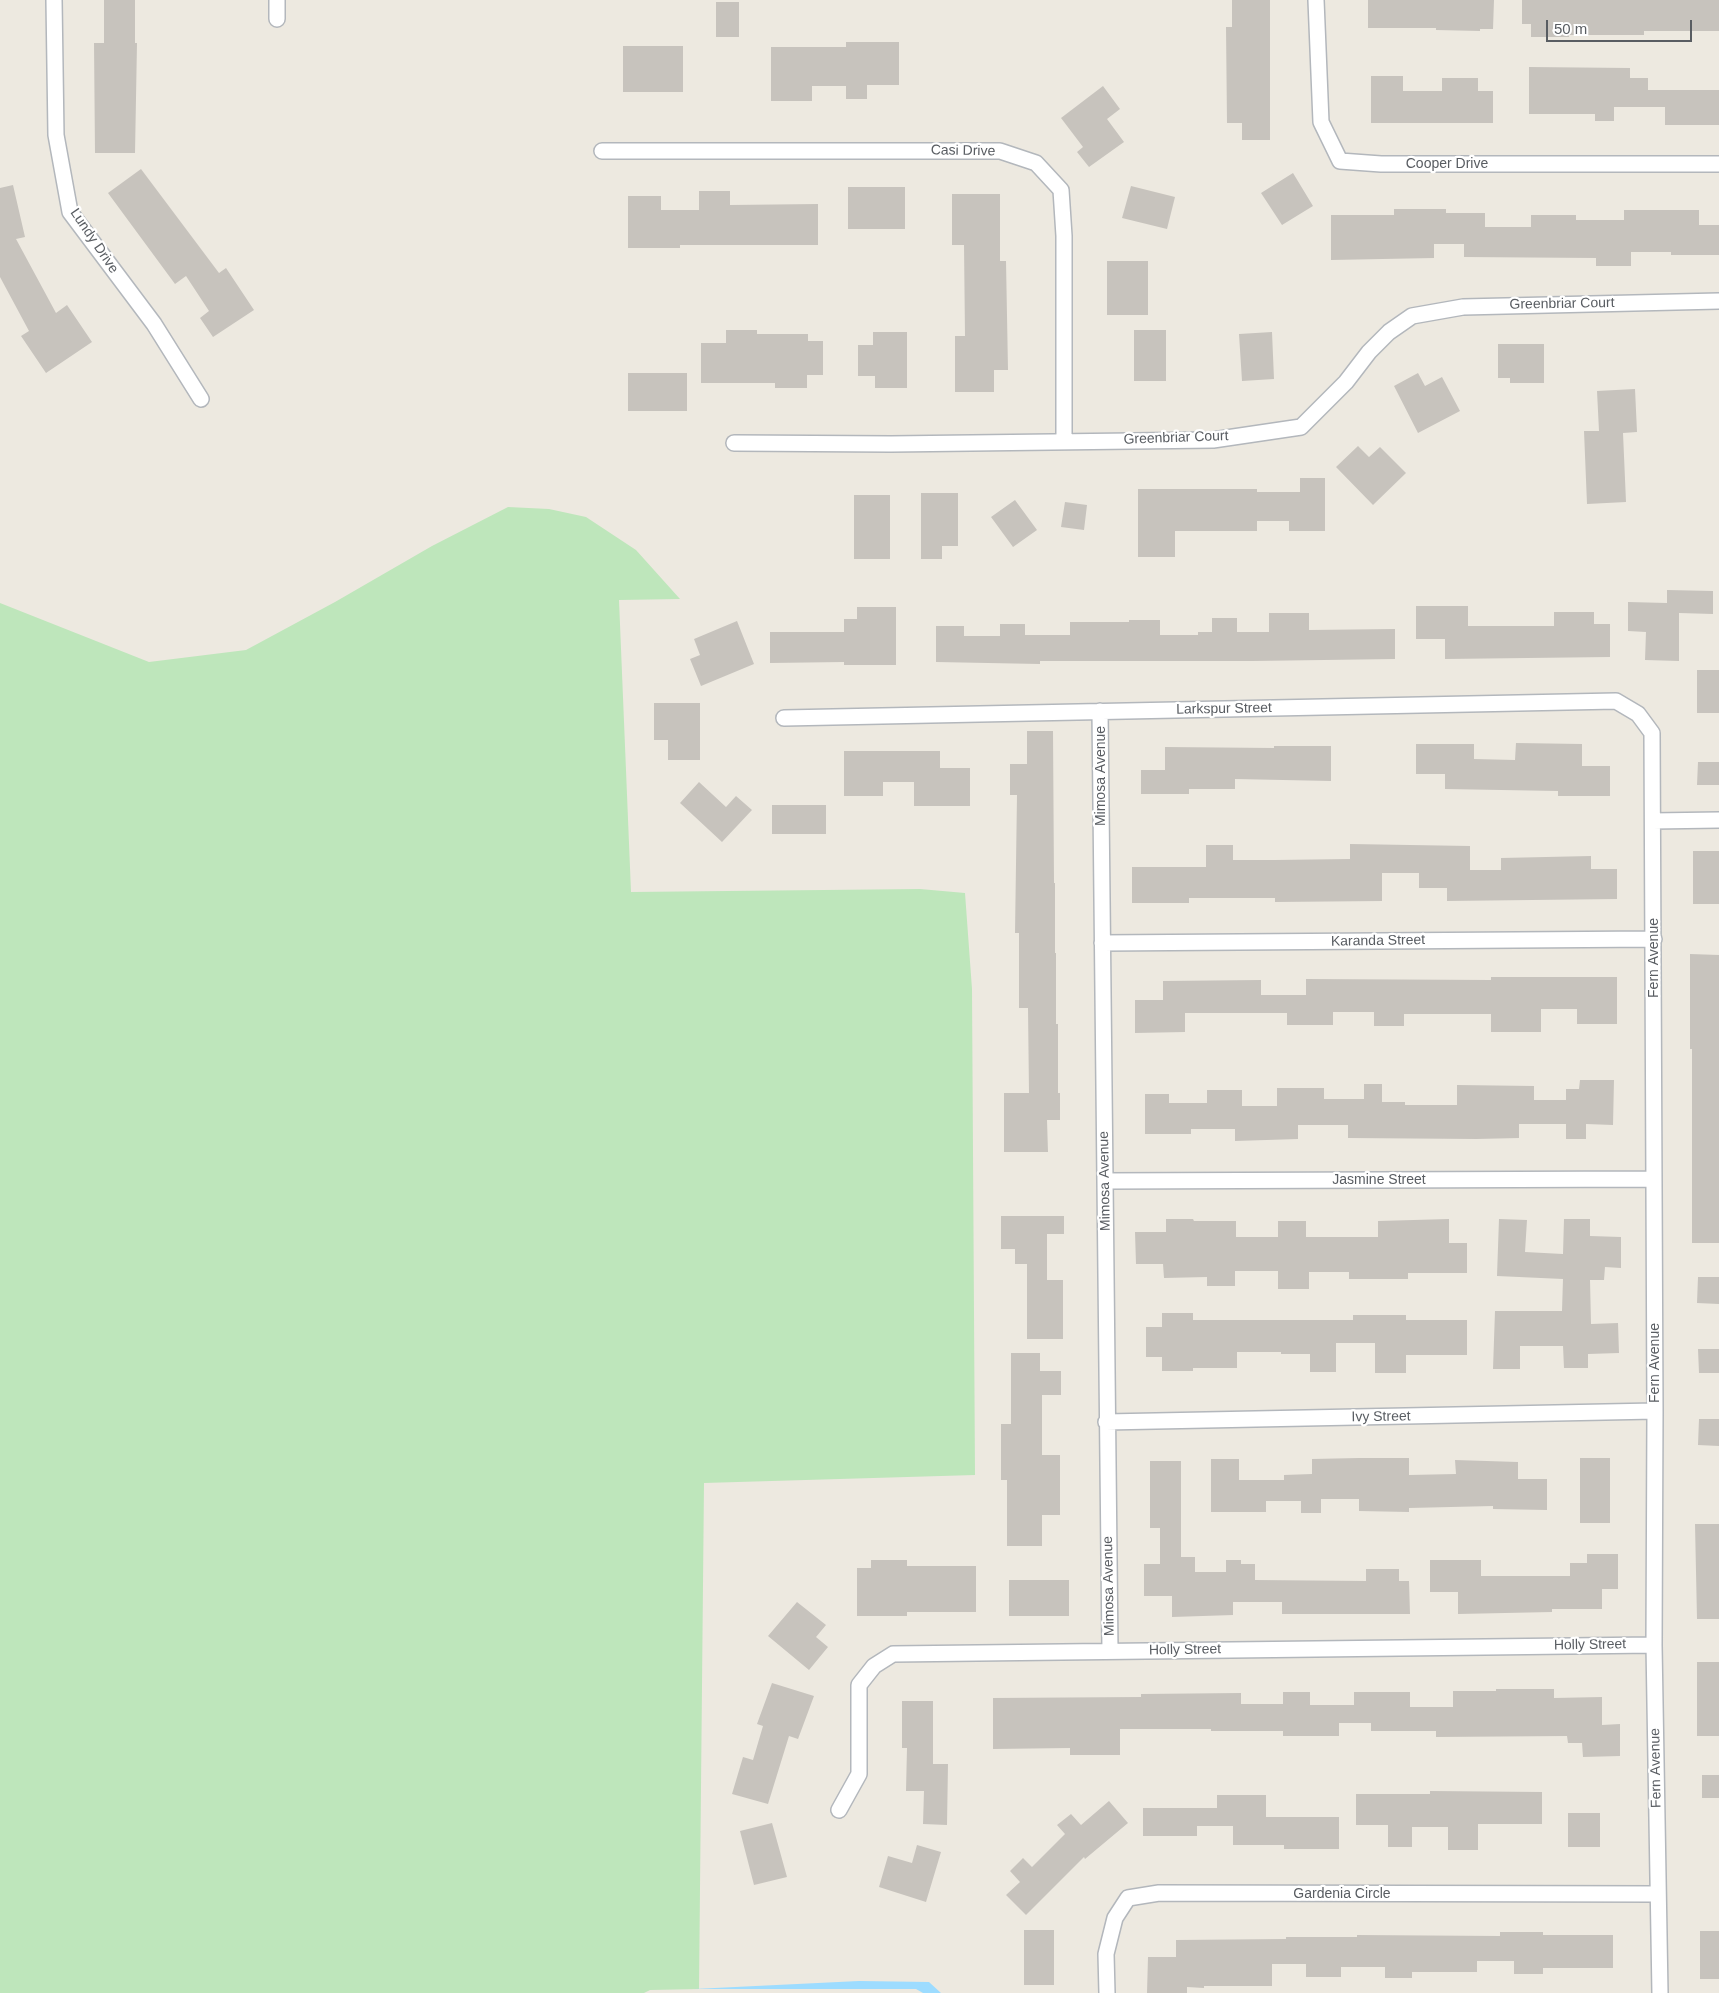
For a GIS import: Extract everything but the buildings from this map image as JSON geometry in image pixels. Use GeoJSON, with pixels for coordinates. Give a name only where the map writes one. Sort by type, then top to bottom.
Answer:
{"type":"FeatureCollection","features":[{"type":"Feature","properties":{"kind":"street","name":"Lundy Drive"},"geometry":{"type":"LineString","coordinates":[[54,0],[56,135],[70,212],[154,324],[201,398]]}},
{"type":"Feature","properties":{"kind":"street"},"geometry":{"type":"LineString","coordinates":[[277,0],[277,19]]}},
{"type":"Feature","properties":{"kind":"street","name":"Cooper Drive"},"geometry":{"type":"LineString","coordinates":[[1316,0],[1321,122],[1340,161],[1381,164],[1719,164]]}},
{"type":"Feature","properties":{"kind":"street","name":"Casi Drive"},"geometry":{"type":"LineString","coordinates":[[602,151],[1000,151],[1036,163],[1061,190],[1064,236],[1064,440]]}},
{"type":"Feature","properties":{"kind":"street","name":"Greenbriar Court"},"geometry":{"type":"LineString","coordinates":[[734,443],[891,444],[1064,440],[1213,440],[1301,427],[1346,382],[1369,352],[1389,332],[1412,316],[1463,307],[1719,301]]}},
{"type":"Feature","properties":{"kind":"street","name":"Larkspur Street"},"geometry":{"type":"LineString","coordinates":[[784,718],[1616,701],[1638,714],[1652,733]]}},
{"type":"Feature","properties":{"kind":"street","name":"Mimosa Avenue"},"geometry":{"type":"LineString","coordinates":[[1100,711],[1106,1422],[1110,1651]]}},
{"type":"Feature","properties":{"kind":"street","name":"Fern Avenue"},"geometry":{"type":"LineString","coordinates":[[1652,733],[1654,821],[1654,1645],[1660,1993]]}},
{"type":"Feature","properties":{"kind":"street"},"geometry":{"type":"LineString","coordinates":[[1654,821],[1719,820]]}},
{"type":"Feature","properties":{"kind":"street","name":"Karanda Street"},"geometry":{"type":"LineString","coordinates":[[1102,944],[1654,939]]}},
{"type":"Feature","properties":{"kind":"street","name":"Jasmine Street"},"geometry":{"type":"LineString","coordinates":[[1105,1181],[1653,1179]]}},
{"type":"Feature","properties":{"kind":"street","name":"Ivy Street"},"geometry":{"type":"LineString","coordinates":[[1106,1422],[1655,1411]]}},
{"type":"Feature","properties":{"kind":"street","name":"Holly Street"},"geometry":{"type":"LineString","coordinates":[[839,1810],[859,1774],[859,1685],[874,1666],[892,1654],[1654,1645]]}},
{"type":"Feature","properties":{"kind":"street","name":"Gardenia Circle"},"geometry":{"type":"LineString","coordinates":[[1107,1993],[1106,1954],[1115,1918],[1128,1898],[1159,1893],[1658,1894]]}},
{"type":"Feature","properties":{"kind":"green space"},"geometry":{"type":"Polygon","coordinates":[[[508,507],[549,509],[586,517],[636,550],[680,599],[619,600],[631,892],[920,889],[965,893],[972,989],[975,1475],[704,1483],[699,1989],[650,1990],[644,1993],[0,1993],[0,603],[149,662],[246,650],[335,602],[432,546],[508,507]]]}},
{"type":"Feature","properties":{"kind":"water"},"geometry":{"type":"Polygon","coordinates":[[[859,1981],[929,1982],[941,1993],[923,1993],[916,1989],[694,1989],[859,1981]]]}}]}
